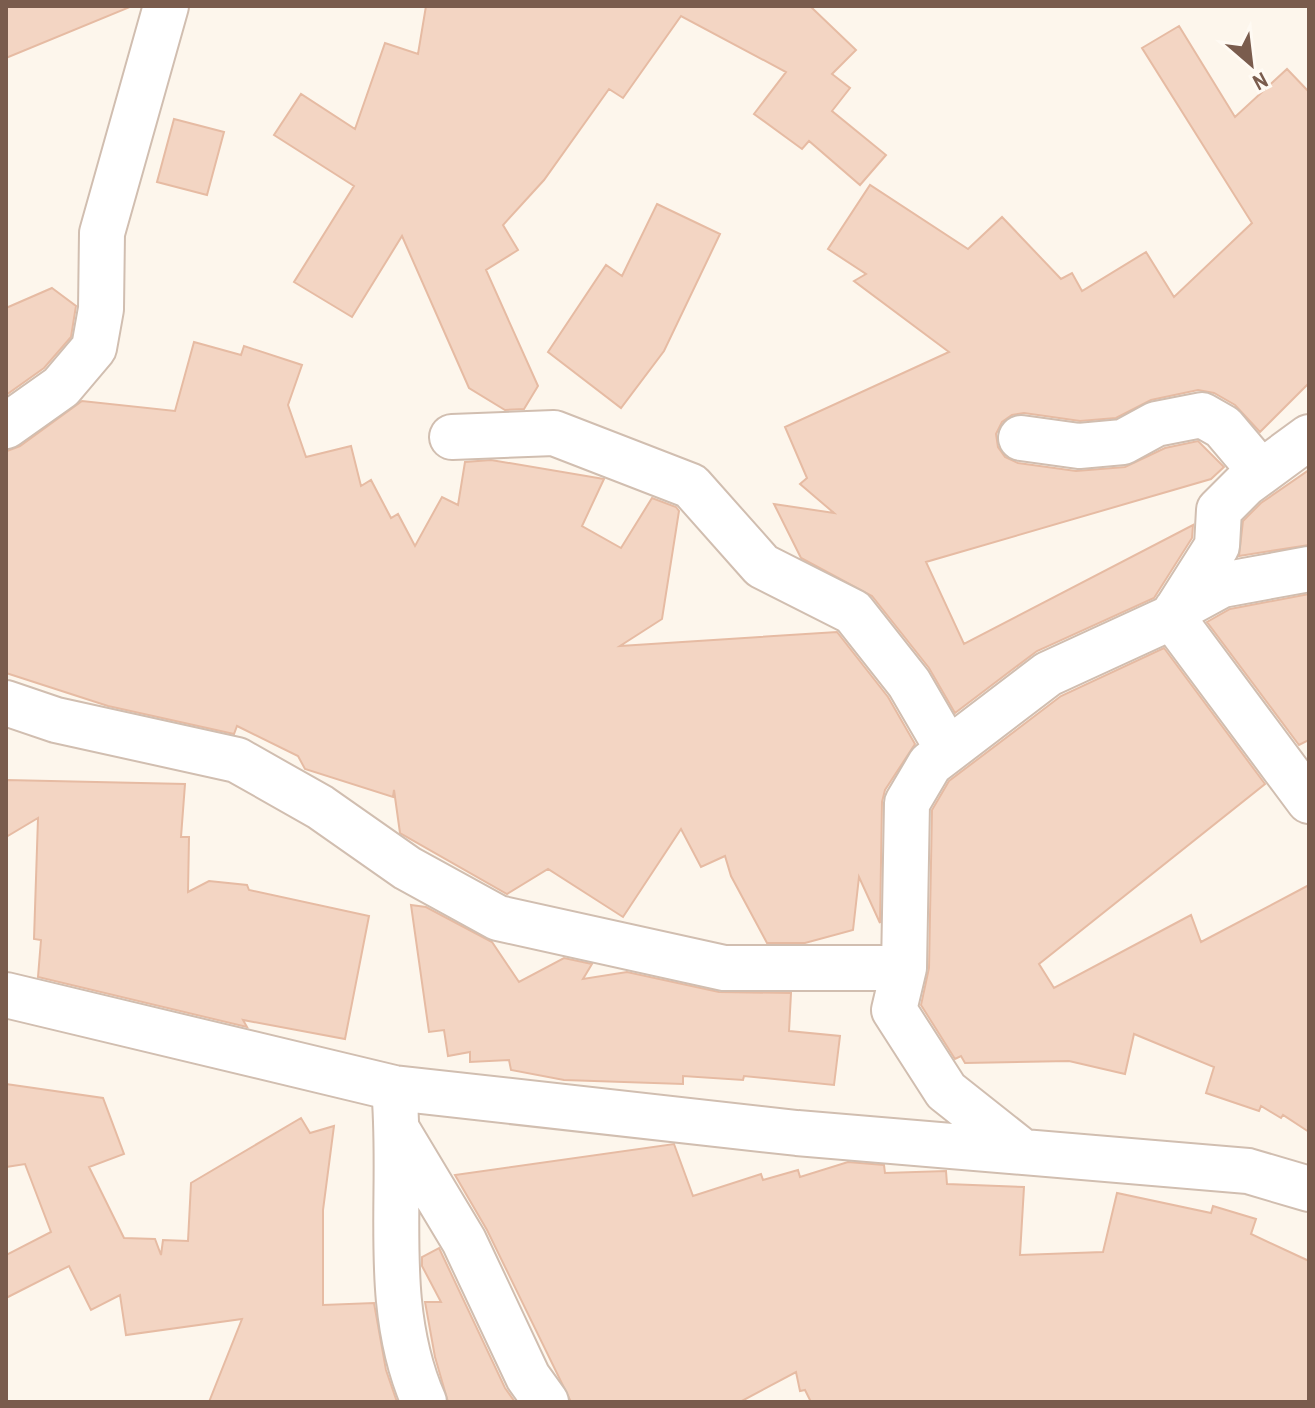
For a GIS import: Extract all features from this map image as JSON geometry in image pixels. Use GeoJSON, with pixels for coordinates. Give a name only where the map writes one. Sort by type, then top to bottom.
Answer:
{"type":"FeatureCollection","features":[{"type":"Feature","properties":{"kind":"street"},"geometry":{"type":"LineString","coordinates":[[6,426],[61,387],[94,348],[101,309],[102,233],[166,6]]}},
{"type":"Feature","properties":{"kind":"street"},"geometry":{"type":"LineString","coordinates":[[1021,438],[1079,446],[1123,442],[1156,424],[1202,415],[1223,427],[1261,472]]}},
{"type":"Feature","properties":{"kind":"street"},"geometry":{"type":"LineString","coordinates":[[452,437],[554,433],[691,486],[762,566],[853,612],[909,683],[948,750]]}},
{"type":"Feature","properties":{"kind":"street"},"geometry":{"type":"LineString","coordinates":[[1174,613],[1217,546],[1219,510],[1261,472],[1309,437]]}},
{"type":"Feature","properties":{"kind":"street"},"geometry":{"type":"LineString","coordinates":[[1023,1152],[946,1091],[894,1010],[904,968],[907,803],[930,764],[1048,674],[1174,613],[1222,585],[1309,569]]}},
{"type":"Feature","properties":{"kind":"street"},"geometry":{"type":"LineString","coordinates":[[1174,613],[1309,801]]}},
{"type":"Feature","properties":{"kind":"street"},"geometry":{"type":"LineString","coordinates":[[6,703],[56,720],[237,760],[307,798],[407,868],[498,918],[724,968],[904,968]]}},
{"type":"Feature","properties":{"kind":"street"},"geometry":{"type":"LineString","coordinates":[[6,995],[394,1088],[767,1130],[1248,1171],[1309,1189]]}},
{"type":"Feature","properties":{"kind":"street"},"geometry":{"type":"LineString","coordinates":[[394,1088],[398,1131],[397,1306],[424,1402]]}},
{"type":"Feature","properties":{"kind":"street"},"geometry":{"type":"LineString","coordinates":[[398,1131],[464,1241],[528,1377],[546,1402]]}},
{"type":"Feature","properties":{"kind":"building"},"geometry":{"type":"Polygon","coordinates":[[[6,6],[129,6],[130,7],[6,58],[6,6]]]}},
{"type":"Feature","properties":{"kind":"building"},"geometry":{"type":"Polygon","coordinates":[[[426,6],[810,6],[856,50],[832,74],[850,88],[832,111],[886,155],[860,185],[809,141],[802,149],[754,114],[786,72],[681,16],[623,98],[609,89],[544,180],[503,225],[518,250],[486,270],[538,386],[524,409],[505,410],[469,388],[402,236],[352,317],[294,282],[354,186],[274,135],[301,94],[355,129],[385,43],[418,54],[426,6]]]}},
{"type":"Feature","properties":{"kind":"building"},"geometry":{"type":"Polygon","coordinates":[[[1179,26],[1235,117],[1287,69],[1309,92],[1309,383],[1260,432],[1235,405],[1214,393],[1198,390],[1151,400],[1116,418],[1080,421],[1024,413],[1012,415],[1002,422],[996,434],[998,447],[1005,457],[1018,463],[1076,471],[1125,467],[1165,448],[1198,441],[1224,467],[1211,479],[926,562],[964,644],[1193,525],[1192,538],[1154,598],[1037,651],[955,713],[929,668],[872,596],[801,558],[774,504],[834,513],[800,484],[807,478],[785,427],[949,352],[854,281],[866,274],[828,249],[870,185],[968,249],[1002,217],[1061,279],[1072,273],[1082,291],[1146,252],[1174,297],[1252,223],[1142,48],[1179,26]]]}},
{"type":"Feature","properties":{"kind":"building"},"geometry":{"type":"Polygon","coordinates":[[[174,119],[224,132],[207,195],[157,182],[174,119]]]}},
{"type":"Feature","properties":{"kind":"building"},"geometry":{"type":"Polygon","coordinates":[[[657,204],[720,234],[664,351],[621,408],[548,352],[606,265],[622,276],[657,204]]]}},
{"type":"Feature","properties":{"kind":"building"},"geometry":{"type":"Polygon","coordinates":[[[52,288],[76,306],[71,337],[44,368],[6,395],[6,308],[52,288]]]}},
{"type":"Feature","properties":{"kind":"building"},"geometry":{"type":"Polygon","coordinates":[[[194,342],[241,355],[244,346],[302,365],[288,405],[306,457],[351,446],[361,486],[371,480],[391,518],[398,514],[415,546],[442,497],[458,505],[465,462],[491,460],[604,479],[582,526],[621,548],[652,498],[676,507],[679,511],[662,619],[620,646],[837,632],[888,697],[915,744],[885,790],[882,802],[880,923],[859,877],[853,930],[805,943],[767,943],[731,876],[725,856],[701,867],[681,829],[623,917],[548,869],[507,894],[400,833],[394,790],[393,797],[305,769],[298,756],[237,726],[234,734],[108,706],[6,673],[7,451],[20,446],[82,401],[175,411],[194,342]]]}},
{"type":"Feature","properties":{"kind":"building"},"geometry":{"type":"Polygon","coordinates":[[[1309,470],[1309,545],[1239,556],[1243,521],[1261,503],[1309,470]]]}},
{"type":"Feature","properties":{"kind":"building"},"geometry":{"type":"Polygon","coordinates":[[[1309,594],[1309,740],[1299,745],[1207,622],[1230,609],[1309,594]]]}},
{"type":"Feature","properties":{"kind":"building"},"geometry":{"type":"Polygon","coordinates":[[[1164,648],[1265,784],[1039,964],[1054,988],[1191,915],[1201,942],[1309,885],[1309,1132],[1283,1115],[1281,1118],[1261,1106],[1259,1111],[1206,1093],[1214,1067],[1134,1034],[1125,1074],[1069,1061],[965,1063],[961,1056],[955,1059],[921,1005],[929,968],[932,810],[949,781],[1061,696],[1164,648]]]}},
{"type":"Feature","properties":{"kind":"building"},"geometry":{"type":"Polygon","coordinates":[[[6,780],[185,784],[181,837],[189,837],[188,892],[209,881],[247,885],[249,890],[369,916],[345,1039],[243,1020],[247,1027],[38,977],[41,940],[34,939],[38,818],[6,837],[6,780]]]}},
{"type":"Feature","properties":{"kind":"building"},"geometry":{"type":"Polygon","coordinates":[[[411,905],[426,907],[492,942],[519,982],[564,958],[592,964],[583,979],[627,972],[719,992],[791,993],[789,1031],[840,1036],[834,1085],[744,1076],[743,1080],[683,1076],[683,1084],[564,1080],[511,1070],[509,1060],[470,1062],[470,1052],[448,1056],[444,1030],[429,1032],[411,905]]]}},
{"type":"Feature","properties":{"kind":"building"},"geometry":{"type":"Polygon","coordinates":[[[6,1084],[103,1098],[124,1154],[89,1167],[124,1238],[155,1239],[161,1255],[163,1240],[188,1241],[191,1183],[301,1118],[310,1133],[334,1126],[323,1210],[323,1305],[374,1303],[386,1370],[397,1402],[209,1402],[242,1319],[126,1335],[120,1295],[91,1310],[69,1266],[6,1298],[6,1255],[51,1232],[25,1164],[6,1167],[6,1084]]]}},
{"type":"Feature","properties":{"kind":"building"},"geometry":{"type":"Polygon","coordinates":[[[674,1144],[693,1196],[761,1174],[763,1180],[798,1170],[800,1177],[848,1162],[884,1165],[885,1173],[946,1171],[947,1184],[1024,1187],[1020,1255],[1103,1252],[1117,1193],[1211,1213],[1213,1206],[1256,1219],[1251,1234],[1309,1261],[1309,1402],[811,1402],[805,1390],[800,1391],[796,1372],[740,1402],[571,1402],[487,1230],[455,1175],[674,1144]]]}},
{"type":"Feature","properties":{"kind":"building"},"geometry":{"type":"Polygon","coordinates":[[[439,1248],[505,1388],[515,1402],[448,1402],[435,1357],[425,1302],[441,1302],[422,1266],[422,1257],[439,1248]]]}}]}
